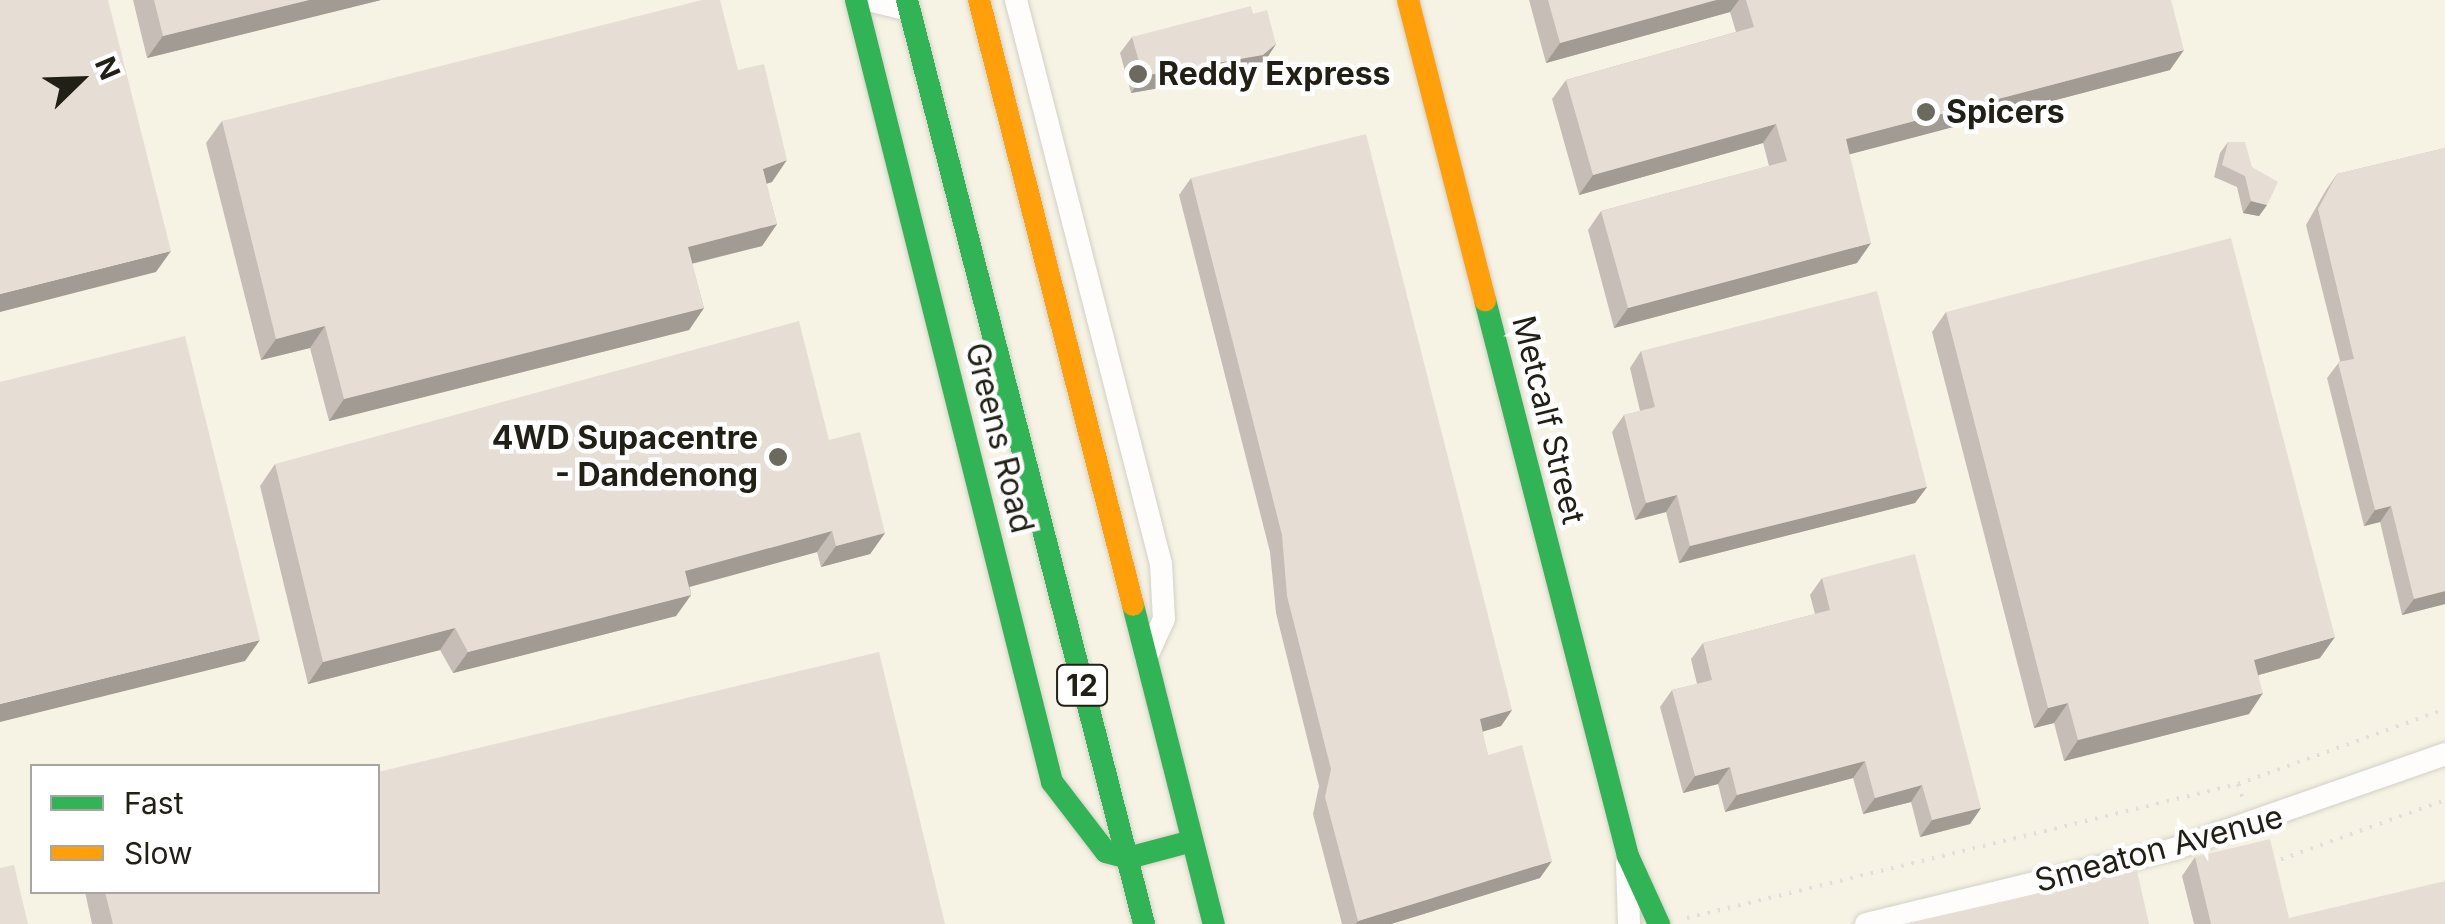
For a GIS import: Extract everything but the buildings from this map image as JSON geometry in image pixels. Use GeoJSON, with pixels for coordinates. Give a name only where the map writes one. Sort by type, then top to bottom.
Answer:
{"type":"FeatureCollection","features":[{"type":"Feature","properties":{"kind":"street","name":"Greens Road"},"geometry":{"type":"LineString","coordinates":[[856,0],[1052,782],[1106,852],[1128,858]]}},
{"type":"Feature","properties":{"kind":"street"},"geometry":{"type":"LineString","coordinates":[[868,0],[908,5]]}},
{"type":"Feature","properties":{"kind":"street","name":"12"},"geometry":{"type":"LineString","coordinates":[[978,0],[1214,924]]}},
{"type":"Feature","properties":{"kind":"street"},"geometry":{"type":"LineString","coordinates":[[1016,0],[1161,564],[1164,619],[1146,658]]}},
{"type":"Feature","properties":{"kind":"street","name":"Metcalf Street"},"geometry":{"type":"LineString","coordinates":[[1408,0],[1628,856],[1658,921]]}},
{"type":"Feature","properties":{"kind":"street","name":"Greens Road"},"geometry":{"type":"LineString","coordinates":[[908,5],[1144,924]]}},
{"type":"Feature","properties":{"kind":"street","name":"Smeaton Avenue"},"geometry":{"type":"LineString","coordinates":[[1866,924],[2250,826],[2445,754]]}},
{"type":"Feature","properties":{"kind":"street"},"geometry":{"type":"LineString","coordinates":[[1128,858],[1192,840]]}},
{"type":"Feature","properties":{"kind":"street","name":"Metcalf Street"},"geometry":{"type":"LineString","coordinates":[[1628,856],[1629,924]]}},
{"type":"Feature","properties":{"kind":"path"},"geometry":{"type":"LineString","coordinates":[[1658,921],[1707,918],[2238,784],[2445,708]]}},
{"type":"Feature","properties":{"kind":"path"},"geometry":{"type":"LineString","coordinates":[[2238,784],[2262,866],[2445,800]]}},
{"type":"Feature","properties":{"kind":"traffic: fast"},"geometry":{"type":"LineString","coordinates":[[856,0],[1052,782],[1106,852],[1128,858],[1192,841]]}},
{"type":"Feature","properties":{"kind":"traffic: fast"},"geometry":{"type":"LineString","coordinates":[[907,0],[1144,924]]}},
{"type":"Feature","properties":{"kind":"traffic: fast"},"geometry":{"type":"LineString","coordinates":[[1485,300],[1628,856],[1659,924]]}},
{"type":"Feature","properties":{"kind":"traffic: fast"},"geometry":{"type":"LineString","coordinates":[[1133,605],[1214,924]]}},
{"type":"Feature","properties":{"kind":"traffic: slow"},"geometry":{"type":"LineString","coordinates":[[979,0],[1133,605]]}},
{"type":"Feature","properties":{"kind":"traffic: slow"},"geometry":{"type":"LineString","coordinates":[[1408,0],[1485,300]]}},
{"type":"Feature","properties":{"kind":"place","name":"Reddy Express"},"geometry":{"type":"Point","coordinates":[1138,74]}},
{"type":"Feature","properties":{"kind":"place","name":"Spicers"},"geometry":{"type":"Point","coordinates":[1926,112]}},
{"type":"Feature","properties":{"kind":"place","name":"4WD Supacentre - Dandenong"},"geometry":{"type":"Point","coordinates":[778,457]}}]}
